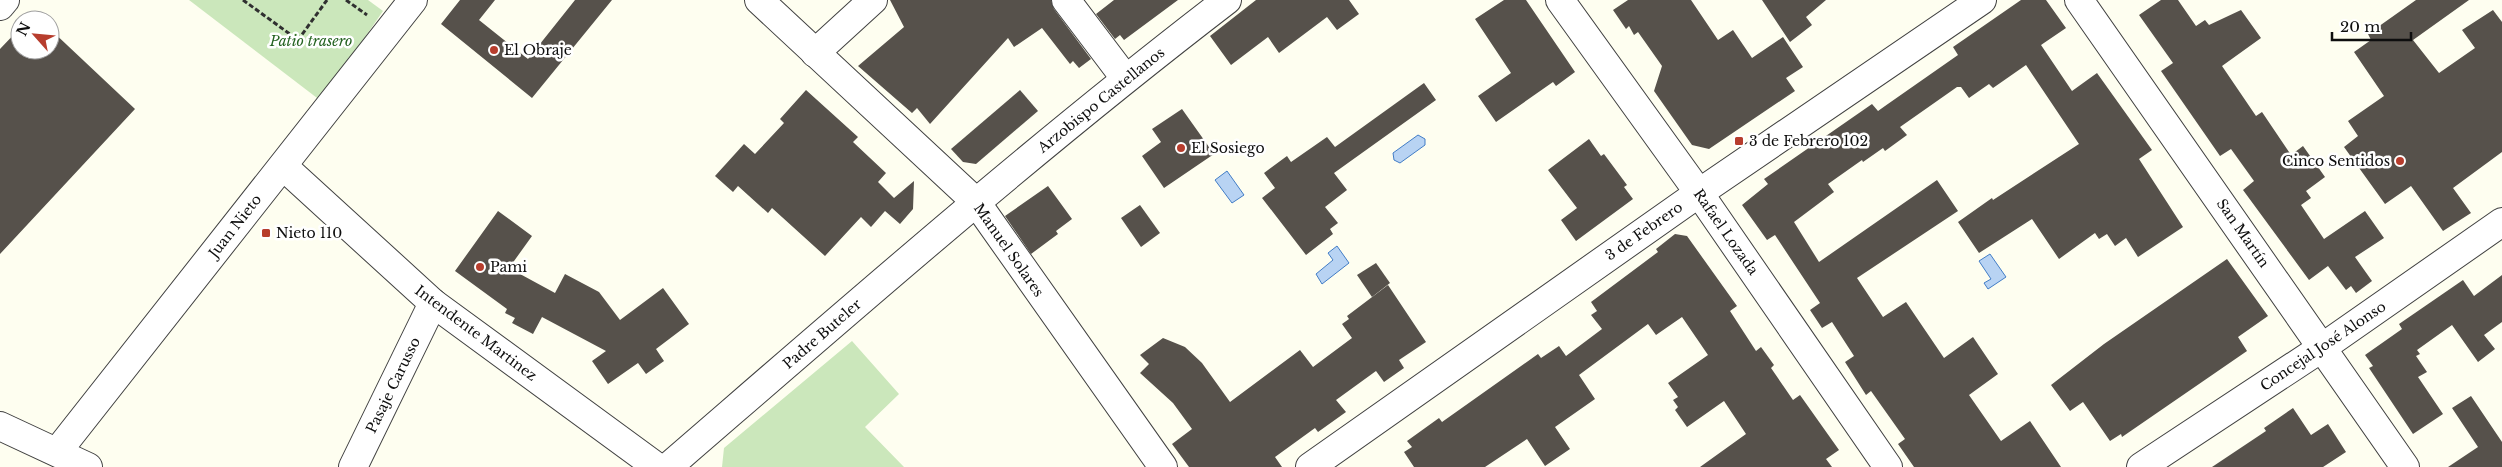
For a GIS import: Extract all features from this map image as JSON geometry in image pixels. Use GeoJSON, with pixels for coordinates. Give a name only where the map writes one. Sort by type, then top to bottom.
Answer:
{"type":"FeatureCollection","features":[{"type":"Feature","properties":{"kind":"street"},"geometry":{"type":"LineString","coordinates":[[0,6],[5,0]]}},
{"type":"Feature","properties":{"kind":"street","name":"Juan Nieto"},"geometry":{"type":"LineString","coordinates":[[57,452],[413,0]]}},
{"type":"Feature","properties":{"kind":"street","name":"Manuel Solares"},"geometry":{"type":"LineString","coordinates":[[759,0],[976,202],[1163,467]]}},
{"type":"Feature","properties":{"kind":"street"},"geometry":{"type":"LineString","coordinates":[[815,53],[873,0]]}},
{"type":"Feature","properties":{"kind":"street"},"geometry":{"type":"LineString","coordinates":[[1066,0],[1125,78]]}},
{"type":"Feature","properties":{"kind":"street","name":"Arzobispo Castellanos"},"geometry":{"type":"LineString","coordinates":[[976,202],[1125,78],[1227,0]]}},
{"type":"Feature","properties":{"kind":"street","name":"Rafael Lozada"},"geometry":{"type":"LineString","coordinates":[[1560,0],[1700,192],[1888,467]]}},
{"type":"Feature","properties":{"kind":"street","name":"3 de Febrero"},"geometry":{"type":"LineString","coordinates":[[1310,467],[1700,192],[1982,0]]}},
{"type":"Feature","properties":{"kind":"street","name":"San Martín"},"geometry":{"type":"LineString","coordinates":[[2079,0],[2405,467]]}},
{"type":"Feature","properties":{"kind":"street","name":"Intendente Martinez"},"geometry":{"type":"LineString","coordinates":[[283,166],[433,303],[657,467]]}},
{"type":"Feature","properties":{"kind":"street","name":"Padre Buteler"},"geometry":{"type":"LineString","coordinates":[[668,467],[976,202]]}},
{"type":"Feature","properties":{"kind":"street","name":"Concejal José Alonso"},"geometry":{"type":"LineString","coordinates":[[2141,467],[2323,347],[2502,222]]}},
{"type":"Feature","properties":{"kind":"street","name":"Pasaje Carusso"},"geometry":{"type":"LineString","coordinates":[[353,467],[433,303]]}},
{"type":"Feature","properties":{"kind":"street"},"geometry":{"type":"LineString","coordinates":[[0,426],[88,467]]}},
{"type":"Feature","properties":{"kind":"path"},"geometry":{"type":"LineString","coordinates":[[243,0],[298,40],[327,0]]}},
{"type":"Feature","properties":{"kind":"green space","name":"Patio trasero"},"geometry":{"type":"Polygon","coordinates":[[[189,0],[368,0],[383,11],[321,101],[189,0]]]}},
{"type":"Feature","properties":{"kind":"green space"},"geometry":{"type":"Polygon","coordinates":[[[852,341],[899,394],[865,427],[904,467],[722,467],[724,448],[852,341]]]}},
{"type":"Feature","properties":{"kind":"water"},"geometry":{"type":"Polygon","coordinates":[[[1418,135],[1425,139],[1425,145],[1400,163],[1394,160],[1393,153],[1418,135]]]}},
{"type":"Feature","properties":{"kind":"water"},"geometry":{"type":"Polygon","coordinates":[[[1227,171],[1244,195],[1232,203],[1215,180],[1227,171]]]}},
{"type":"Feature","properties":{"kind":"water"},"geometry":{"type":"Polygon","coordinates":[[[1337,246],[1349,263],[1322,284],[1316,274],[1333,260],[1328,253],[1337,246]]]}},
{"type":"Feature","properties":{"kind":"water"},"geometry":{"type":"Polygon","coordinates":[[[1990,254],[2006,277],[1988,289],[1984,283],[1991,279],[1979,261],[1990,254]]]}},
{"type":"Feature","properties":{"kind":"building","name":"El Obraje"},"geometry":{"type":"Polygon","coordinates":[[[460,0],[495,0],[479,20],[528,59],[575,0],[612,0],[532,98],[441,24],[460,0]]]}},
{"type":"Feature","properties":{"kind":"building"},"geometry":{"type":"Polygon","coordinates":[[[890,0],[1051,0],[1054,9],[1091,59],[1079,68],[1073,61],[1070,64],[1042,28],[1014,47],[1008,38],[930,124],[917,108],[912,113],[858,66],[904,27],[890,0]]]}},
{"type":"Feature","properties":{"kind":"building"},"geometry":{"type":"Polygon","coordinates":[[[1114,0],[1178,0],[1124,40],[1120,35],[1115,39],[1096,14],[1114,0]]]}},
{"type":"Feature","properties":{"kind":"building"},"geometry":{"type":"Polygon","coordinates":[[[1256,0],[1349,0],[1359,14],[1337,30],[1327,17],[1279,53],[1268,37],[1231,65],[1210,36],[1256,0]]]}},
{"type":"Feature","properties":{"kind":"building"},"geometry":{"type":"Polygon","coordinates":[[[1504,0],[1526,0],[1575,72],[1556,86],[1553,82],[1496,122],[1478,96],[1511,73],[1475,19],[1504,0]]]}},
{"type":"Feature","properties":{"kind":"building"},"geometry":{"type":"Polygon","coordinates":[[[1628,0],[1691,0],[1718,40],[1733,30],[1752,58],[1783,37],[1803,67],[1786,78],[1795,91],[1709,149],[1692,145],[1654,91],[1662,66],[1638,32],[1634,35],[1629,26],[1626,29],[1613,10],[1628,0]]]}},
{"type":"Feature","properties":{"kind":"building"},"geometry":{"type":"Polygon","coordinates":[[[1762,0],[1826,0],[1806,17],[1812,25],[1790,42],[1762,0]]]}},
{"type":"Feature","properties":{"kind":"building"},"geometry":{"type":"Polygon","coordinates":[[[2021,0],[2046,0],[2066,28],[2041,45],[2072,91],[2097,73],[2152,150],[2139,159],[2183,227],[2138,257],[2126,238],[2115,246],[2107,234],[2099,239],[2095,233],[2059,259],[2032,219],[1979,253],[1958,222],[1992,198],[1993,200],[2079,144],[2026,65],[1993,88],[1989,84],[1969,98],[1961,87],[1957,87],[1900,127],[1907,135],[1885,151],[1883,148],[1863,162],[1862,160],[1828,184],[1834,192],[1794,222],[1819,262],[1937,180],[1958,211],[1857,278],[1883,317],[1906,302],[1944,358],[1973,337],[1998,374],[1969,395],[2001,441],[2030,421],[2061,467],[1914,467],[1898,444],[1905,439],[1871,391],[1866,395],[1845,362],[1854,356],[1832,322],[1822,328],[1810,310],[1820,303],[1775,235],[1767,240],[1742,205],[1768,184],[1764,179],[1872,104],[1878,111],[1958,55],[1953,47],[2021,0]]]}},
{"type":"Feature","properties":{"kind":"building"},"geometry":{"type":"Polygon","coordinates":[[[2161,0],[2178,0],[2196,26],[2205,20],[2209,25],[2241,10],[2261,38],[2222,66],[2256,116],[2262,112],[2291,155],[2303,146],[2325,177],[2306,191],[2311,198],[2301,205],[2324,239],[2365,211],[2384,238],[2355,257],[2372,281],[2356,293],[2351,286],[2346,290],[2328,266],[2309,280],[2243,190],[2254,181],[2231,149],[2220,156],[2161,71],[2173,63],[2139,15],[2161,0]]]}},
{"type":"Feature","properties":{"kind":"building"},"geometry":{"type":"Polygon","coordinates":[[[2416,0],[2469,0],[2413,40],[2439,73],[2475,48],[2462,30],[2493,10],[2502,22],[2502,152],[2453,188],[2471,213],[2443,231],[2411,186],[2385,204],[2344,147],[2358,136],[2348,121],[2384,96],[2354,52],[2371,40],[2368,34],[2416,0]]]}},
{"type":"Feature","properties":{"kind":"building"},"geometry":{"type":"Polygon","coordinates":[[[10,38],[10,60],[60,60],[60,38],[135,109],[0,254],[0,49],[10,38]]]}},
{"type":"Feature","properties":{"kind":"building"},"geometry":{"type":"Polygon","coordinates":[[[1424,83],[1436,100],[1334,173],[1347,190],[1325,207],[1338,223],[1330,229],[1333,234],[1306,255],[1262,198],[1275,188],[1264,173],[1287,156],[1291,162],[1327,137],[1335,147],[1424,83]]]}},
{"type":"Feature","properties":{"kind":"building"},"geometry":{"type":"Polygon","coordinates":[[[806,90],[858,137],[853,142],[886,173],[878,182],[894,198],[914,181],[913,209],[900,224],[885,211],[871,227],[861,217],[825,256],[772,208],[768,213],[738,186],[733,192],[715,176],[744,144],[755,154],[784,123],[780,119],[806,90]]]}},
{"type":"Feature","properties":{"kind":"building"},"geometry":{"type":"Polygon","coordinates":[[[1020,90],[1038,111],[976,164],[963,162],[951,149],[1020,90]]]}},
{"type":"Feature","properties":{"kind":"building","name":"El Sosiego"},"geometry":{"type":"Polygon","coordinates":[[[1182,109],[1214,154],[1164,188],[1142,156],[1161,142],[1152,129],[1182,109]]]}},
{"type":"Feature","properties":{"kind":"building"},"geometry":{"type":"Polygon","coordinates":[[[1589,139],[1601,156],[1604,154],[1627,185],[1624,187],[1633,199],[1576,241],[1561,220],[1577,208],[1548,170],[1589,139]]]}},
{"type":"Feature","properties":{"kind":"building"},"geometry":{"type":"Polygon","coordinates":[[[1048,186],[1072,219],[1056,231],[1058,234],[1031,254],[1005,216],[1048,186]]]}},
{"type":"Feature","properties":{"kind":"building"},"geometry":{"type":"Polygon","coordinates":[[[1140,205],[1160,233],[1141,247],[1121,218],[1140,205]]]}},
{"type":"Feature","properties":{"kind":"building"},"geometry":{"type":"Polygon","coordinates":[[[498,211],[532,236],[509,268],[555,293],[565,274],[599,292],[620,320],[663,288],[689,324],[656,349],[664,361],[646,374],[638,363],[608,384],[592,361],[606,351],[542,317],[533,334],[512,323],[515,318],[505,313],[507,309],[455,271],[498,211]]]}},
{"type":"Feature","properties":{"kind":"building"},"geometry":{"type":"Polygon","coordinates":[[[1675,234],[1687,236],[1737,306],[1730,311],[1756,351],[1761,347],[1774,365],[1771,368],[1793,400],[1800,395],[1839,450],[1826,459],[1832,467],[1700,467],[1746,434],[1724,401],[1687,427],[1675,410],[1678,407],[1673,400],[1678,397],[1668,383],[1708,355],[1682,317],[1656,335],[1648,324],[1579,375],[1595,399],[1555,427],[1570,449],[1545,466],[1527,439],[1485,467],[1414,467],[1404,452],[1412,447],[1407,441],[1439,418],[1442,422],[1538,354],[1541,358],[1559,346],[1566,356],[1602,329],[1591,315],[1597,311],[1591,302],[1658,252],[1656,249],[1675,234]]]}},
{"type":"Feature","properties":{"kind":"building"},"geometry":{"type":"Polygon","coordinates":[[[2227,259],[2268,316],[2238,337],[2247,351],[2122,437],[2121,434],[2110,441],[2083,402],[2070,411],[2051,385],[2104,344],[2227,259]]]}},
{"type":"Feature","properties":{"kind":"building"},"geometry":{"type":"Polygon","coordinates":[[[1376,263],[1390,283],[1372,297],[1357,275],[1376,263]]]}},
{"type":"Feature","properties":{"kind":"building"},"geometry":{"type":"Polygon","coordinates":[[[2502,275],[2502,322],[2484,335],[2495,349],[2478,362],[2452,325],[2417,350],[2420,354],[2416,356],[2427,372],[2418,377],[2443,414],[2413,434],[2369,368],[2373,366],[2365,355],[2402,329],[2399,324],[2463,280],[2474,296],[2502,275]]]}},
{"type":"Feature","properties":{"kind":"building"},"geometry":{"type":"Polygon","coordinates":[[[1388,285],[1426,342],[1399,360],[1404,368],[1384,382],[1376,371],[1336,400],[1346,412],[1318,432],[1315,428],[1275,457],[1282,467],[1189,467],[1172,444],[1192,429],[1173,403],[1140,373],[1149,364],[1140,355],[1163,338],[1185,347],[1202,363],[1230,402],[1300,350],[1313,367],[1352,338],[1342,324],[1349,319],[1347,316],[1388,285]]]}},
{"type":"Feature","properties":{"kind":"building"},"geometry":{"type":"Polygon","coordinates":[[[2471,396],[2502,442],[2502,467],[2448,467],[2478,447],[2452,408],[2471,396]]]}},
{"type":"Feature","properties":{"kind":"building"},"geometry":{"type":"Polygon","coordinates":[[[2293,408],[2311,435],[2328,424],[2346,452],[2323,467],[2212,467],[2266,431],[2264,428],[2293,408]]]}},
{"type":"Feature","properties":{"kind":"place","name":"El Obraje"},"geometry":{"type":"Point","coordinates":[494,50]}},
{"type":"Feature","properties":{"kind":"place","name":"3 de Febrero 102"},"geometry":{"type":"Point","coordinates":[1739,141]}},
{"type":"Feature","properties":{"kind":"place","name":"El Sosiego"},"geometry":{"type":"Point","coordinates":[1181,148]}},
{"type":"Feature","properties":{"kind":"place","name":"Cinco Sentidos"},"geometry":{"type":"Point","coordinates":[2400,161]}},
{"type":"Feature","properties":{"kind":"place","name":"Nieto 110"},"geometry":{"type":"Point","coordinates":[266,233]}},
{"type":"Feature","properties":{"kind":"place","name":"Pami"},"geometry":{"type":"Point","coordinates":[480,267]}}]}
